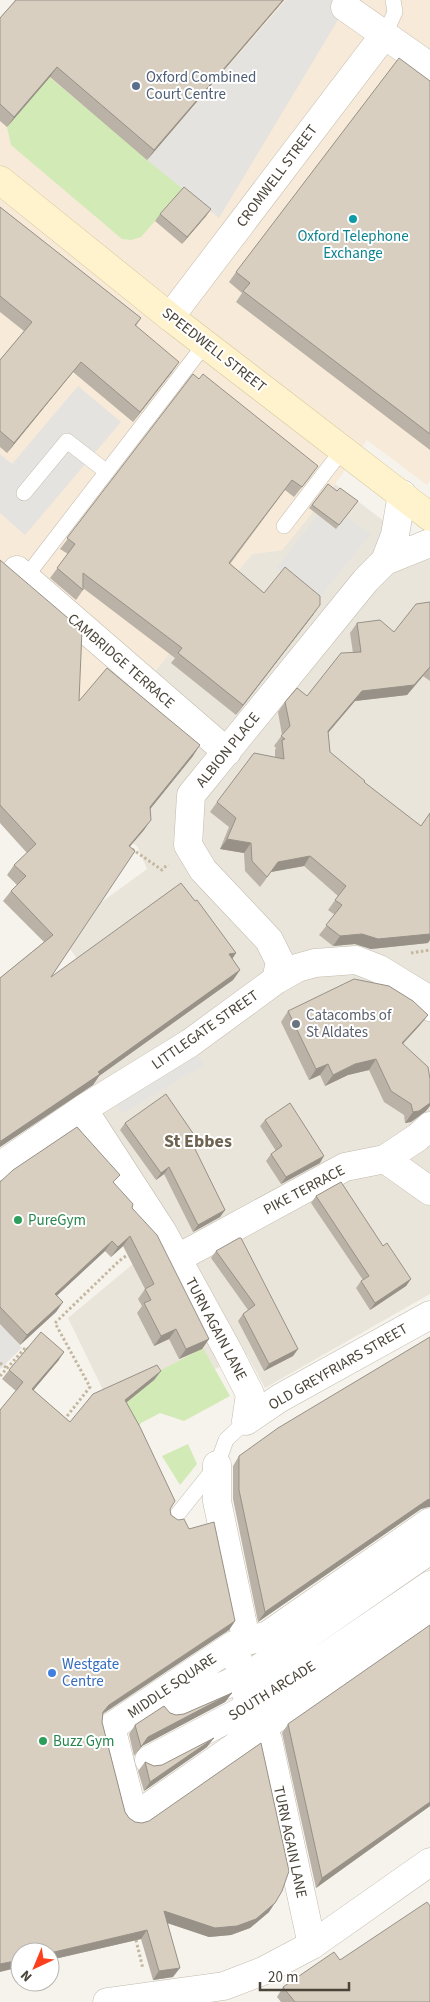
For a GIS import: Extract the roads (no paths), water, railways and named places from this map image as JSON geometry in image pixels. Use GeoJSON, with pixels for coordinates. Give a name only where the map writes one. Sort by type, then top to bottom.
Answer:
{"type":"FeatureCollection","features":[{"type":"Feature","properties":{"kind":"street"},"geometry":{"type":"LineString","coordinates":[[341,4],[430,67]]}},
{"type":"Feature","properties":{"kind":"street","name":"CROMWELL STREET"},"geometry":{"type":"LineString","coordinates":[[170,317],[385,34]]}},
{"type":"Feature","properties":{"kind":"street","name":"SPEEDWELL STREET"},"geometry":{"type":"LineString","coordinates":[[0,180],[170,317],[430,517]]}},
{"type":"Feature","properties":{"kind":"street","name":"ALBION PLACE"},"geometry":{"type":"LineString","coordinates":[[386,561],[395,535],[402,494]]}},
{"type":"Feature","properties":{"kind":"street","name":"ALBION PLACE"},"geometry":{"type":"LineString","coordinates":[[276,980],[280,962],[269,940],[203,870],[188,845],[191,795],[360,587],[386,561],[430,543]]}},
{"type":"Feature","properties":{"kind":"street","name":"CAMBRIDGE TERRACE"},"geometry":{"type":"LineString","coordinates":[[21,574],[227,752]]}},
{"type":"Feature","properties":{"kind":"street","name":"LITTLEGATE STREET"},"geometry":{"type":"LineString","coordinates":[[0,1166],[83,1109],[190,1043],[276,980],[297,968],[315,963],[356,960],[379,969],[428,996]]}},
{"type":"Feature","properties":{"kind":"street","name":"TURN AGAIN LANE"},"geometry":{"type":"LineString","coordinates":[[83,1109],[178,1258],[250,1394],[246,1421]]}},
{"type":"Feature","properties":{"kind":"street"},"geometry":{"type":"LineString","coordinates":[[430,1126],[418,1137],[385,1159],[430,1191]]}},
{"type":"Feature","properties":{"kind":"street","name":"PIKE TERRACE"},"geometry":{"type":"LineString","coordinates":[[178,1258],[345,1167],[385,1159]]}},
{"type":"Feature","properties":{"kind":"street","name":"OLD GREYFRIARS STREET"},"geometry":{"type":"LineString","coordinates":[[246,1421],[280,1398],[430,1315]]}},
{"type":"Feature","properties":{"kind":"street"},"geometry":{"type":"LineString","coordinates":[[216,1465],[217,1501],[238,1635],[268,1635],[430,1522]]}},
{"type":"Feature","properties":{"kind":"street","name":"SOUTH ARCADE"},"geometry":{"type":"LineString","coordinates":[[169,1702],[172,1709],[254,1672],[430,1550]]}},
{"type":"Feature","properties":{"kind":"street"},"geometry":{"type":"LineString","coordinates":[[362,1570],[403,1630]]}},
{"type":"Feature","properties":{"kind":"street","name":"SOUTH ARCADE"},"geometry":{"type":"LineString","coordinates":[[149,1760],[260,1702],[430,1585]]}},
{"type":"Feature","properties":{"kind":"street","name":"SOUTH ARCADE"},"geometry":{"type":"LineString","coordinates":[[262,1736],[430,1611]]}},
{"type":"Feature","properties":{"kind":"street","name":"MIDDLE SQUARE"},"geometry":{"type":"LineString","coordinates":[[238,1635],[262,1736],[134,1816],[111,1727],[238,1635]]}},
{"type":"Feature","properties":{"kind":"street","name":"TURN AGAIN LANE"},"geometry":{"type":"LineString","coordinates":[[262,1736],[312,1945]]}},
{"type":"Feature","properties":{"kind":"street"},"geometry":{"type":"LineString","coordinates":[[125,2000],[233,1994],[263,1971],[312,1945],[430,1862]]}},
{"type":"Feature","properties":{"kind":"lane"},"geometry":{"type":"LineString","coordinates":[[385,34],[395,12],[394,0]]}},
{"type":"Feature","properties":{"kind":"lane"},"geometry":{"type":"LineString","coordinates":[[21,574],[107,472],[205,344]]}},
{"type":"Feature","properties":{"kind":"lane"},"geometry":{"type":"LineString","coordinates":[[24,493],[67,440],[107,472]]}},
{"type":"Feature","properties":{"kind":"lane"},"geometry":{"type":"LineString","coordinates":[[284,526],[343,449]]}},
{"type":"Feature","properties":{"kind":"lane"},"geometry":{"type":"LineString","coordinates":[[173,1520],[216,1465],[226,1440],[246,1421]]}},
{"type":"Feature","properties":{"kind":"place","name":"Oxford Combined Court Centre"},"geometry":{"type":"Point","coordinates":[136,86]}},
{"type":"Feature","properties":{"kind":"place","name":"Oxford Telephone Exchange"},"geometry":{"type":"Point","coordinates":[353,219]}},
{"type":"Feature","properties":{"kind":"place","name":"Catacombs of St Aldates"},"geometry":{"type":"Point","coordinates":[296,1024]}},
{"type":"Feature","properties":{"kind":"place","name":"PureGym"},"geometry":{"type":"Point","coordinates":[18,1220]}},
{"type":"Feature","properties":{"kind":"place","name":"Westgate Centre"},"geometry":{"type":"Point","coordinates":[52,1673]}},
{"type":"Feature","properties":{"kind":"place","name":"Buzz Gym"},"geometry":{"type":"Point","coordinates":[43,1741]}},
{"type":"Feature","properties":{"kind":"district","name":"St Ebbes"},"geometry":{"type":"Point","coordinates":[198,1141]}}]}
